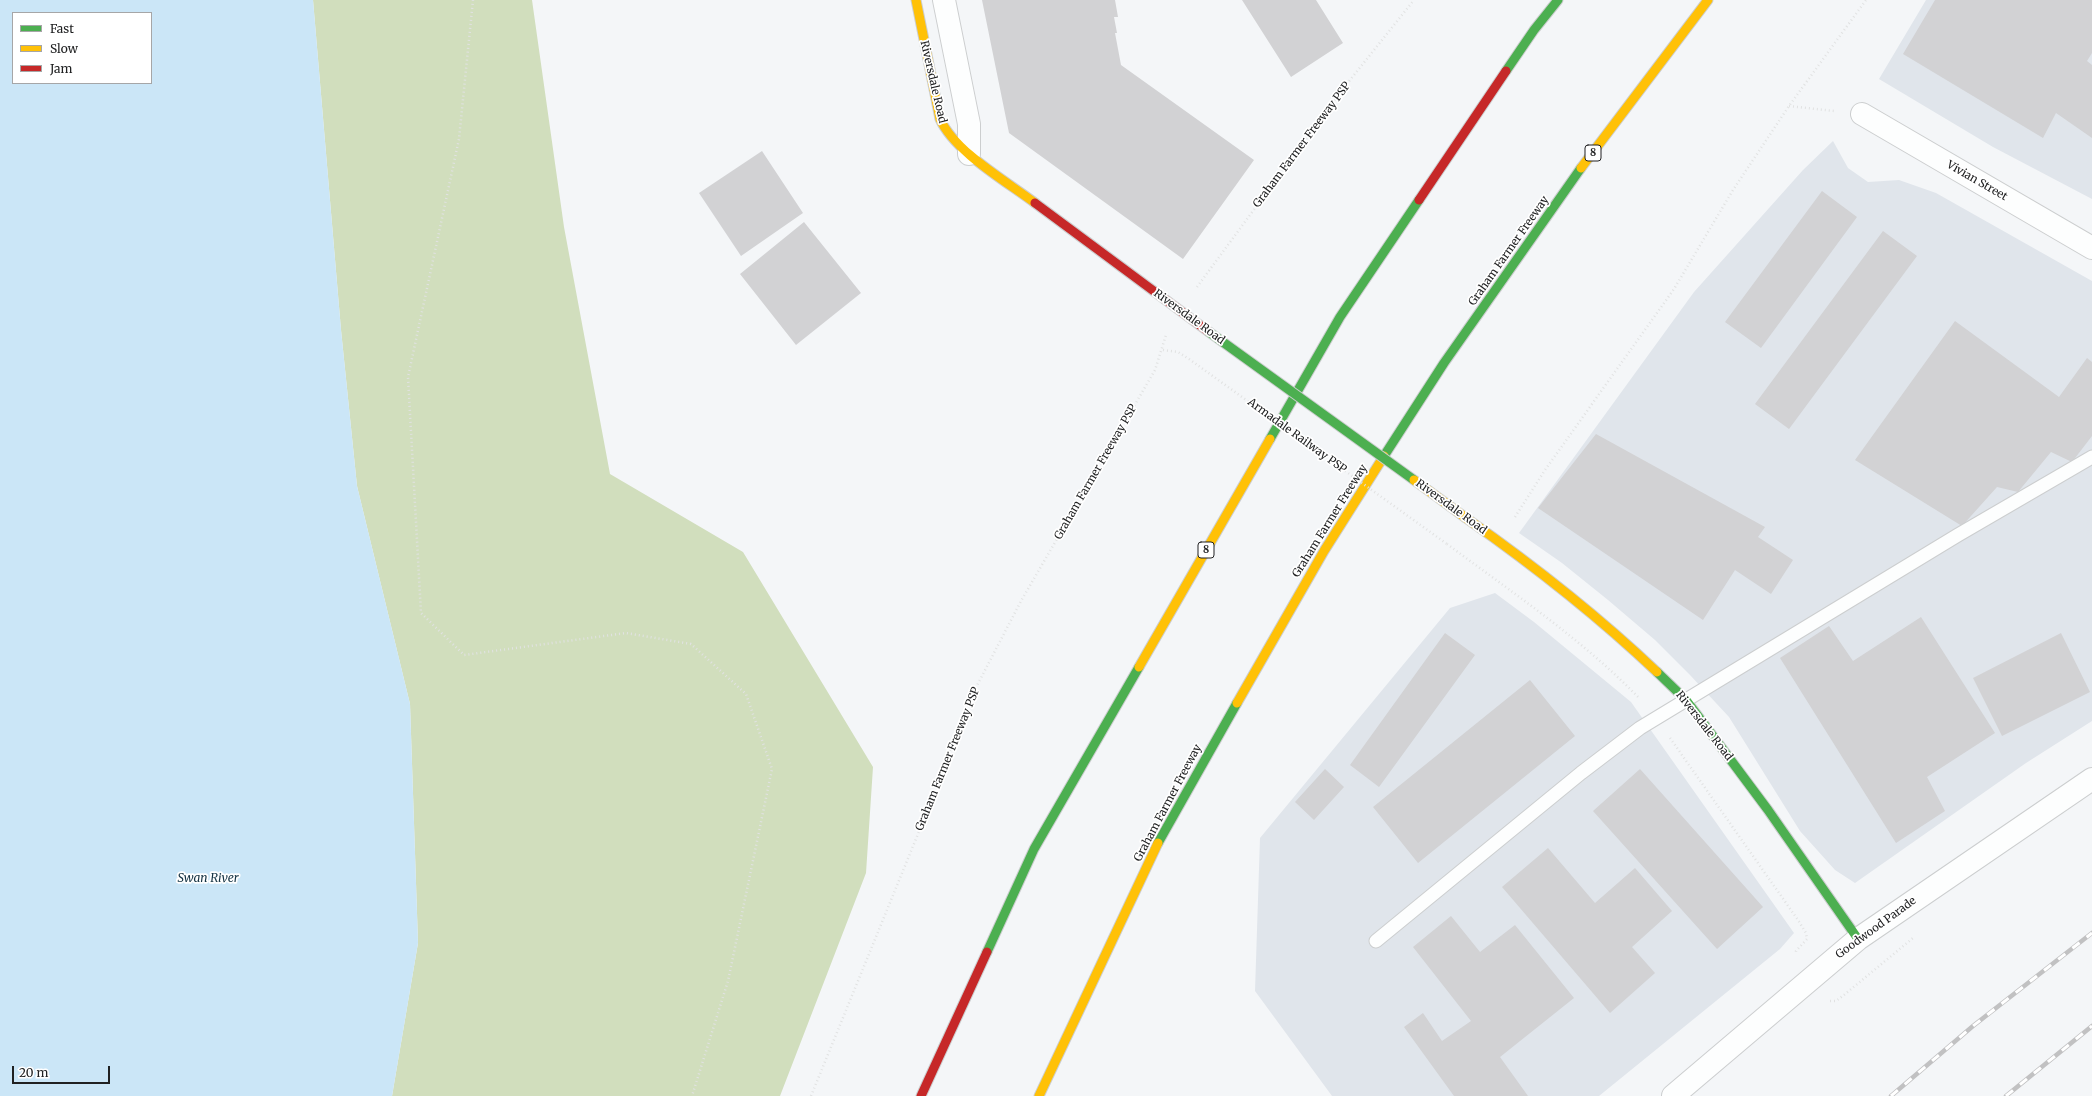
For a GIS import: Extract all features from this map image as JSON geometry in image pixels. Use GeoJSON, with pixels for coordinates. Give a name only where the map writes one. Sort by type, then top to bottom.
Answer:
{"type":"FeatureCollection","features":[{"type":"Feature","properties":{"kind":"main road","name":"Riversdale Road"},"geometry":{"type":"LineString","coordinates":[[916,0],[940,119],[946,132],[969,154],[1209,332],[1498,541],[1620,637],[1686,700],[1768,810],[1858,939]]}},
{"type":"Feature","properties":{"kind":"main road"},"geometry":{"type":"LineString","coordinates":[[1534,30],[1545,0]]}},
{"type":"Feature","properties":{"kind":"main road","name":"8"},"geometry":{"type":"LineString","coordinates":[[921,1096],[1034,849],[1340,317],[1534,30],[1558,0]]}},
{"type":"Feature","properties":{"kind":"main road","name":"Graham Farmer Freeway"},"geometry":{"type":"LineString","coordinates":[[1039,1096],[1161,836],[1324,551],[1444,363],[1583,166],[1708,0]]}},
{"type":"Feature","properties":{"kind":"street"},"geometry":{"type":"LineString","coordinates":[[944,0],[968,124],[969,154]]}},
{"type":"Feature","properties":{"kind":"street","name":"Vivian Street"},"geometry":{"type":"LineString","coordinates":[[1862,114],[2092,248]]}},
{"type":"Feature","properties":{"kind":"street","name":"Goodwood Parade"},"geometry":{"type":"LineString","coordinates":[[1673,1096],[1858,939],[2092,778]]}},
{"type":"Feature","properties":{"kind":"lane"},"geometry":{"type":"LineString","coordinates":[[1376,942],[1581,773],[1640,728],[2092,457]]}},
{"type":"Feature","properties":{"kind":"path"},"geometry":{"type":"LineString","coordinates":[[473,0],[459,139],[408,377],[421,613],[464,655],[626,633],[691,644],[746,694],[772,769],[728,980],[692,1096]]}},
{"type":"Feature","properties":{"kind":"path","name":"Graham Farmer Freeway PSP"},"geometry":{"type":"LineString","coordinates":[[1194,293],[1342,90],[1414,0]]}},
{"type":"Feature","properties":{"kind":"path"},"geometry":{"type":"LineString","coordinates":[[1498,541],[1545,470],[1674,289],[1733,190],[1789,106],[1866,0]]}},
{"type":"Feature","properties":{"kind":"path"},"geometry":{"type":"LineString","coordinates":[[1789,106],[1862,114]]}},
{"type":"Feature","properties":{"kind":"path","name":"Graham Farmer Freeway PSP"},"geometry":{"type":"LineString","coordinates":[[811,1096],[918,834],[970,699],[1021,601],[1155,370],[1169,331]]}},
{"type":"Feature","properties":{"kind":"path","name":"Armadale Railway PSP"},"geometry":{"type":"LineString","coordinates":[[1162,350],[1178,352],[1190,360],[1447,544]]}},
{"type":"Feature","properties":{"kind":"shaded area"},"geometry":{"type":"Polygon","coordinates":[[[1926,0],[2092,0],[2092,199],[1993,147],[1879,79],[1926,0]]]}},
{"type":"Feature","properties":{"kind":"shaded area"},"geometry":{"type":"Polygon","coordinates":[[[1833,141],[1848,168],[1868,182],[1899,180],[1936,193],[2092,281],[2092,721],[2026,763],[1855,883],[1835,870],[1800,831],[1729,717],[1690,675],[1655,640],[1608,600],[1562,563],[1519,533],[1694,292],[1803,170],[1833,141]]]}},
{"type":"Feature","properties":{"kind":"shaded area"},"geometry":{"type":"Polygon","coordinates":[[[1495,593],[1534,622],[1631,702],[1794,933],[1780,949],[1599,1096],[1332,1096],[1255,991],[1260,838],[1450,608],[1495,593]]]}},
{"type":"Feature","properties":{"kind":"green space"},"geometry":{"type":"Polygon","coordinates":[[[313,0],[532,0],[564,227],[610,474],[743,552],[873,767],[866,873],[780,1096],[392,1096],[418,943],[410,704],[357,486],[341,330],[313,0]]]}},
{"type":"Feature","properties":{"kind":"water","name":"Swan River"},"geometry":{"type":"Polygon","coordinates":[[[0,0],[313,0],[341,330],[357,486],[410,704],[418,943],[392,1096],[0,1096],[0,0]]]}},
{"type":"Feature","properties":{"kind":"building"},"geometry":{"type":"Polygon","coordinates":[[[982,0],[1115,0],[1118,17],[1114,17],[1117,33],[1115,33],[1121,65],[1254,160],[1183,259],[1009,133],[982,0]]]}},
{"type":"Feature","properties":{"kind":"building"},"geometry":{"type":"Polygon","coordinates":[[[1242,0],[1316,0],[1343,43],[1291,77],[1242,0]]]}},
{"type":"Feature","properties":{"kind":"building"},"geometry":{"type":"Polygon","coordinates":[[[1935,0],[2092,0],[2092,53],[2087,61],[2092,65],[2092,138],[2056,113],[2043,138],[1903,54],[1935,0]]]}},
{"type":"Feature","properties":{"kind":"building"},"geometry":{"type":"Polygon","coordinates":[[[762,151],[803,213],[741,256],[699,193],[762,151]]]}},
{"type":"Feature","properties":{"kind":"building"},"geometry":{"type":"Polygon","coordinates":[[[1822,191],[1857,217],[1761,348],[1725,322],[1822,191]]]}},
{"type":"Feature","properties":{"kind":"building"},"geometry":{"type":"Polygon","coordinates":[[[804,222],[861,293],[796,345],[740,274],[804,222]]]}},
{"type":"Feature","properties":{"kind":"building"},"geometry":{"type":"Polygon","coordinates":[[[1883,231],[1917,256],[1789,429],[1755,404],[1883,231]]]}},
{"type":"Feature","properties":{"kind":"building"},"geometry":{"type":"Polygon","coordinates":[[[1955,321],[2059,397],[2087,358],[2092,362],[2092,436],[2072,462],[2051,452],[2018,492],[1997,487],[1962,526],[1855,460],[1955,321]]]}},
{"type":"Feature","properties":{"kind":"building"},"geometry":{"type":"Polygon","coordinates":[[[1596,434],[1765,527],[1758,537],[1793,560],[1771,594],[1735,570],[1703,620],[1538,508],[1596,434]]]}},
{"type":"Feature","properties":{"kind":"building"},"geometry":{"type":"Polygon","coordinates":[[[1921,617],[1995,733],[1927,777],[1945,811],[1896,843],[1780,658],[1829,626],[1853,661],[1921,617]]]}},
{"type":"Feature","properties":{"kind":"building"},"geometry":{"type":"Polygon","coordinates":[[[1445,633],[1475,655],[1379,787],[1350,765],[1445,633]]]}},
{"type":"Feature","properties":{"kind":"building"},"geometry":{"type":"Polygon","coordinates":[[[2061,633],[2090,692],[2002,736],[1973,678],[2061,633]]]}},
{"type":"Feature","properties":{"kind":"building"},"geometry":{"type":"Polygon","coordinates":[[[1530,680],[1575,736],[1418,863],[1373,807],[1530,680]]]}},
{"type":"Feature","properties":{"kind":"building"},"geometry":{"type":"Polygon","coordinates":[[[1325,769],[1344,787],[1314,820],[1295,802],[1325,769]]]}},
{"type":"Feature","properties":{"kind":"building"},"geometry":{"type":"Polygon","coordinates":[[[1640,769],[1763,907],[1717,949],[1593,811],[1640,769]]]}},
{"type":"Feature","properties":{"kind":"building"},"geometry":{"type":"Polygon","coordinates":[[[1548,848],[1595,903],[1635,868],[1672,911],[1632,947],[1655,973],[1610,1013],[1502,887],[1548,848]]]}},
{"type":"Feature","properties":{"kind":"building"},"geometry":{"type":"Polygon","coordinates":[[[1451,916],[1480,952],[1515,925],[1574,998],[1500,1057],[1528,1096],[1454,1096],[1404,1027],[1423,1013],[1442,1041],[1471,1021],[1413,947],[1451,916]]]}},
{"type":"Feature","properties":{"kind":"railway"},"geometry":{"type":"LineString","coordinates":[[1891,1096],[1973,1026],[2092,933]]}},
{"type":"Feature","properties":{"kind":"railway"},"geometry":{"type":"LineString","coordinates":[[2006,1096],[2092,1026]]}},
{"type":"Feature","properties":{"kind":"traffic: fast"},"geometry":{"type":"LineString","coordinates":[[1506,71],[1534,30],[1558,0]]}},
{"type":"Feature","properties":{"kind":"traffic: fast"},"geometry":{"type":"LineString","coordinates":[[1384,456],[1444,363],[1581,168]]}},
{"type":"Feature","properties":{"kind":"traffic: fast"},"geometry":{"type":"LineString","coordinates":[[1270,439],[1340,317],[1419,200]]}},
{"type":"Feature","properties":{"kind":"traffic: fast"},"geometry":{"type":"LineString","coordinates":[[1209,332],[1414,480]]}},
{"type":"Feature","properties":{"kind":"traffic: fast"},"geometry":{"type":"LineString","coordinates":[[987,952],[1034,849],[1139,667]]}},
{"type":"Feature","properties":{"kind":"traffic: fast"},"geometry":{"type":"LineString","coordinates":[[1657,672],[1686,700],[1768,810],[1858,939]]}},
{"type":"Feature","properties":{"kind":"traffic: fast"},"geometry":{"type":"LineString","coordinates":[[1158,843],[1237,703]]}},
{"type":"Feature","properties":{"kind":"traffic: slow"},"geometry":{"type":"LineString","coordinates":[[916,0],[940,119],[947,131],[957,143],[982,165],[1035,203]]}},
{"type":"Feature","properties":{"kind":"traffic: slow"},"geometry":{"type":"LineString","coordinates":[[1581,168],[1708,0]]}},
{"type":"Feature","properties":{"kind":"traffic: slow"},"geometry":{"type":"LineString","coordinates":[[1139,667],[1270,439]]}},
{"type":"Feature","properties":{"kind":"traffic: slow"},"geometry":{"type":"LineString","coordinates":[[1237,703],[1324,551],[1384,456]]}},
{"type":"Feature","properties":{"kind":"traffic: slow"},"geometry":{"type":"LineString","coordinates":[[1414,480],[1466,518]]}},
{"type":"Feature","properties":{"kind":"traffic: slow"},"geometry":{"type":"LineString","coordinates":[[1466,518],[1516,554],[1588,611],[1657,672]]}},
{"type":"Feature","properties":{"kind":"traffic: slow"},"geometry":{"type":"LineString","coordinates":[[1039,1096],[1158,843]]}},
{"type":"Feature","properties":{"kind":"traffic: jam"},"geometry":{"type":"LineString","coordinates":[[1419,200],[1506,71]]}},
{"type":"Feature","properties":{"kind":"traffic: jam"},"geometry":{"type":"LineString","coordinates":[[1035,203],[1209,332]]}},
{"type":"Feature","properties":{"kind":"traffic: jam"},"geometry":{"type":"LineString","coordinates":[[921,1096],[987,952]]}}]}
